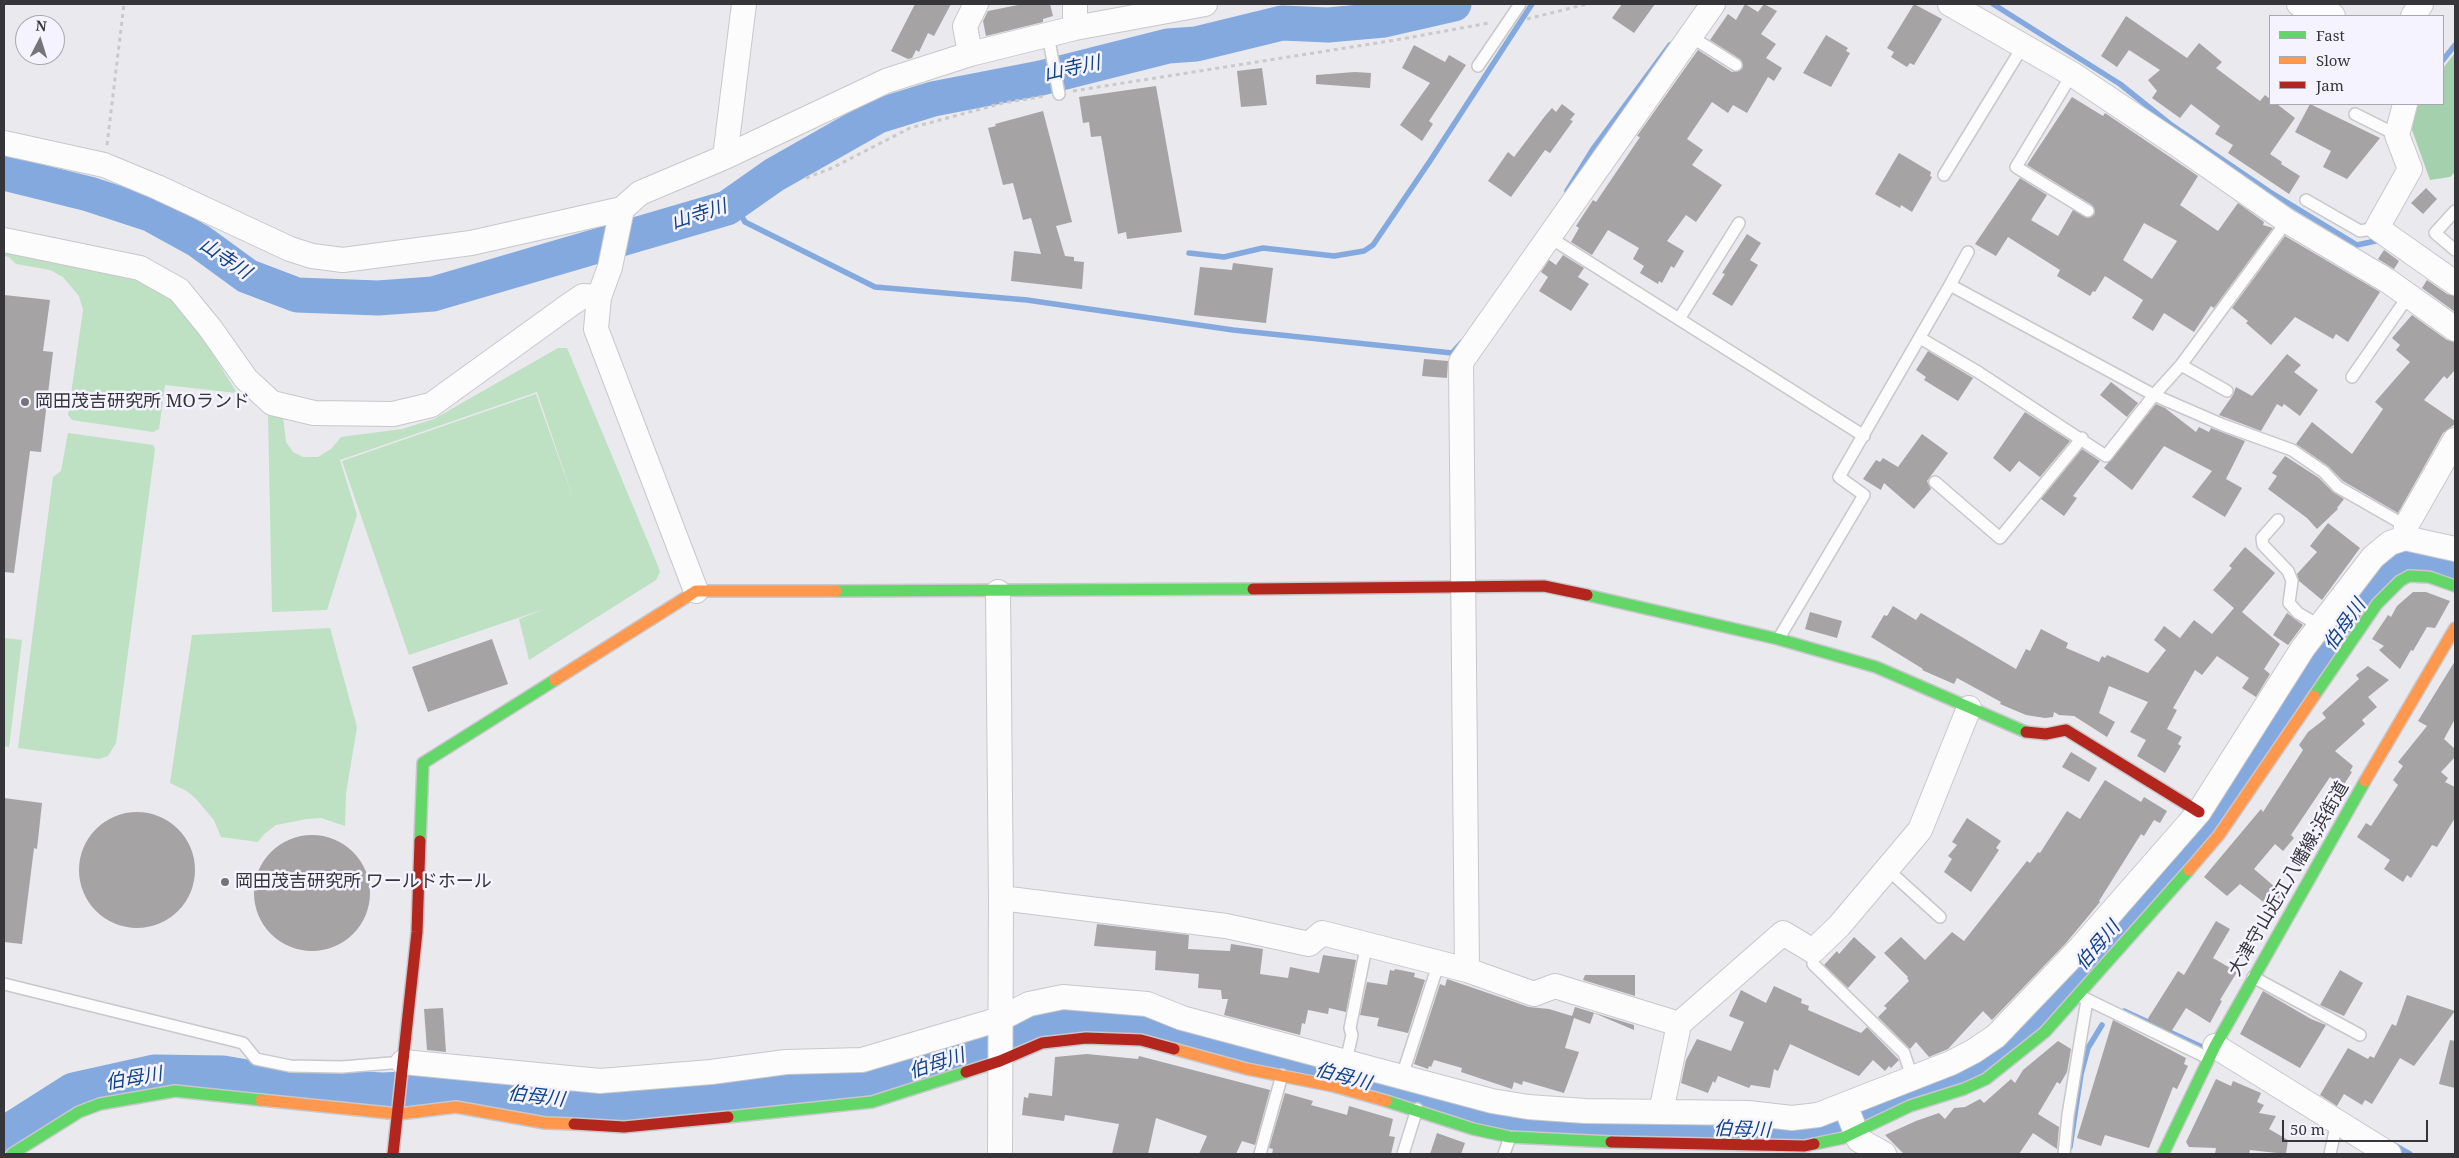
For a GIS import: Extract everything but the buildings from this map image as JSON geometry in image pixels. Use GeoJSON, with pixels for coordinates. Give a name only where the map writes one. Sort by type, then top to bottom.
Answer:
{"type":"FeatureCollection","features":[{"type":"Feature","properties":{"kind":"street"},"geometry":{"type":"LineString","coordinates":[[725,157],[744,4]]}},
{"type":"Feature","properties":{"kind":"street"},"geometry":{"type":"LineString","coordinates":[[970,54],[966,26],[976,4]]}},
{"type":"Feature","properties":{"kind":"street"},"geometry":{"type":"LineString","coordinates":[[1075,4],[1075,28]]}},
{"type":"Feature","properties":{"kind":"street"},"geometry":{"type":"LineString","coordinates":[[696,591],[596,329],[599,297],[610,267],[620,215],[640,193],[725,157],[886,81],[970,54],[1075,28],[1205,4]]}},
{"type":"Feature","properties":{"kind":"street"},"geometry":{"type":"LineString","coordinates":[[1467,970],[1461,362],[1713,4]]}},
{"type":"Feature","properties":{"kind":"street"},"geometry":{"type":"LineString","coordinates":[[1950,4],[2072,74],[2181,146],[2287,222],[2409,295],[2455,329]]}},
{"type":"Feature","properties":{"kind":"street"},"geometry":{"type":"LineString","coordinates":[[2299,4],[2311,13],[2326,15]]}},
{"type":"Feature","properties":{"kind":"street"},"geometry":{"type":"LineString","coordinates":[[2414,15],[2421,4]]}},
{"type":"Feature","properties":{"kind":"street"},"geometry":{"type":"LineString","coordinates":[[2405,105],[2397,135],[2410,169],[2377,228],[2455,283]]}},
{"type":"Feature","properties":{"kind":"street"},"geometry":{"type":"LineString","coordinates":[[4,143],[104,165],[166,191],[290,250],[312,256],[343,260],[471,243],[620,215]]}},
{"type":"Feature","properties":{"kind":"street"},"geometry":{"type":"LineString","coordinates":[[4,240],[140,268],[179,290],[210,328],[246,379],[272,402],[314,413],[392,414],[431,405],[583,296],[599,297]]}},
{"type":"Feature","properties":{"kind":"street"},"geometry":{"type":"LineString","coordinates":[[12,1154],[80,1112],[100,1104],[175,1092],[399,1114],[456,1107],[545,1123],[624,1127],[872,1102],[1000,1040],[1030,1004],[1063,997],[1147,1004],[1182,1018],[1492,1101],[1528,1107],[1585,1111],[1748,1113],[1792,1118],[1818,1115],[1951,1063],[1974,1051],[1996,1036],[2056,974],[2199,812],[2282,681],[2320,626],[2373,557],[2405,532],[2455,440]]}},
{"type":"Feature","properties":{"kind":"street"},"geometry":{"type":"LineString","coordinates":[[2405,532],[2455,549]]}},
{"type":"Feature","properties":{"kind":"street"},"geometry":{"type":"LineString","coordinates":[[1854,1143],[1910,1106],[1964,1089],[1986,1079],[2045,1032],[2083,998],[2218,835],[2377,604],[2400,580],[2409,576],[2429,577],[2455,586]]}},
{"type":"Feature","properties":{"kind":"street"},"geometry":{"type":"LineString","coordinates":[[394,1154],[418,932],[423,763],[696,591],[998,592],[1544,586],[1778,639],[1876,668],[2025,732],[2046,734],[2066,730],[2199,812]]}},
{"type":"Feature","properties":{"kind":"street"},"geometry":{"type":"LineString","coordinates":[[998,592],[1001,898],[1000,1154]]}},
{"type":"Feature","properties":{"kind":"street","name":"大津守山近江八幡線;浜街道"},"geometry":{"type":"LineString","coordinates":[[2163,1154],[2212,1052],[2253,977],[2324,850],[2455,628]]}},
{"type":"Feature","properties":{"kind":"street"},"geometry":{"type":"LineString","coordinates":[[1661,1112],[1679,1024],[1782,933],[1813,951],[1839,926],[1920,830],[1969,708]]}},
{"type":"Feature","properties":{"kind":"street"},"geometry":{"type":"LineString","coordinates":[[1001,898],[1226,926],[1309,944],[1322,932],[1467,970],[1534,994],[1555,986],[1679,1024]]}},
{"type":"Feature","properties":{"kind":"street"},"geometry":{"type":"LineString","coordinates":[[2056,974],[2083,998]]}},
{"type":"Feature","properties":{"kind":"street"},"geometry":{"type":"LineString","coordinates":[[403,1062],[609,1080],[711,1072],[786,1062],[862,1060],[1000,1040],[1042,1043],[1086,1038],[1141,1040],[1282,1076],[1334,1086],[1417,1109],[1472,1129],[1510,1137],[1555,1141],[1805,1146],[1854,1143],[1884,1154]]}},
{"type":"Feature","properties":{"kind":"street"},"geometry":{"type":"LineString","coordinates":[[1282,1076],[1288,1046]]}},
{"type":"Feature","properties":{"kind":"street"},"geometry":{"type":"LineString","coordinates":[[2212,1052],[2389,1154]]}},
{"type":"Feature","properties":{"kind":"street"},"geometry":{"type":"LineString","coordinates":[[1845,1106],[1854,1143]]}},
{"type":"Feature","properties":{"kind":"lane"},"geometry":{"type":"LineString","coordinates":[[1478,66],[1520,4]]}},
{"type":"Feature","properties":{"kind":"lane"},"geometry":{"type":"LineString","coordinates":[[1048,35],[1059,94]]}},
{"type":"Feature","properties":{"kind":"lane"},"geometry":{"type":"LineString","coordinates":[[1690,36],[1736,65]]}},
{"type":"Feature","properties":{"kind":"lane"},"geometry":{"type":"LineString","coordinates":[[1944,175],[2023,46]]}},
{"type":"Feature","properties":{"kind":"lane"},"geometry":{"type":"LineString","coordinates":[[2072,74],[2016,167],[2088,211]]}},
{"type":"Feature","properties":{"kind":"lane"},"geometry":{"type":"LineString","coordinates":[[2355,114],[2397,135]]}},
{"type":"Feature","properties":{"kind":"lane"},"geometry":{"type":"LineString","coordinates":[[2306,200],[2360,231],[2377,228]]}},
{"type":"Feature","properties":{"kind":"lane"},"geometry":{"type":"LineString","coordinates":[[2455,211],[2435,233],[2455,250]]}},
{"type":"Feature","properties":{"kind":"lane"},"geometry":{"type":"LineString","coordinates":[[1920,338],[2082,438],[2106,456],[2181,364],[2287,222]]}},
{"type":"Feature","properties":{"kind":"lane"},"geometry":{"type":"LineString","coordinates":[[1679,319],[1739,223]]}},
{"type":"Feature","properties":{"kind":"lane"},"geometry":{"type":"LineString","coordinates":[[1549,237],[1864,436]]}},
{"type":"Feature","properties":{"kind":"lane"},"geometry":{"type":"LineString","coordinates":[[1778,639],[1864,495],[1838,478],[1864,436],[1968,252]]}},
{"type":"Feature","properties":{"kind":"lane"},"geometry":{"type":"LineString","coordinates":[[1950,285],[2154,395],[2223,425],[2292,450],[2324,472],[2338,486],[2405,532]]}},
{"type":"Feature","properties":{"kind":"lane"},"geometry":{"type":"LineString","coordinates":[[2352,377],[2409,295]]}},
{"type":"Feature","properties":{"kind":"lane"},"geometry":{"type":"LineString","coordinates":[[2181,364],[2227,391]]}},
{"type":"Feature","properties":{"kind":"lane"},"geometry":{"type":"LineString","coordinates":[[1935,482],[2000,538],[2082,438]]}},
{"type":"Feature","properties":{"kind":"lane"},"geometry":{"type":"LineString","coordinates":[[2278,520],[2262,538],[2263,545],[2288,571],[2292,581],[2289,603],[2298,614],[2320,626]]}},
{"type":"Feature","properties":{"kind":"lane"},"geometry":{"type":"LineString","coordinates":[[1887,870],[1940,917]]}},
{"type":"Feature","properties":{"kind":"lane"},"geometry":{"type":"LineString","coordinates":[[1346,1061],[1352,1035],[1350,1028],[1367,943]]}},
{"type":"Feature","properties":{"kind":"lane"},"geometry":{"type":"LineString","coordinates":[[1813,951],[1814,964],[1904,1053],[1912,1077]]}},
{"type":"Feature","properties":{"kind":"lane"},"geometry":{"type":"LineString","coordinates":[[1402,1076],[1439,962]]}},
{"type":"Feature","properties":{"kind":"lane"},"geometry":{"type":"LineString","coordinates":[[2253,977],[2360,1036]]}},
{"type":"Feature","properties":{"kind":"lane"},"geometry":{"type":"LineString","coordinates":[[4,984],[216,1035],[242,1043],[256,1059],[290,1066],[342,1067],[403,1062]]}},
{"type":"Feature","properties":{"kind":"lane"},"geometry":{"type":"LineString","coordinates":[[2064,1154],[2083,998],[2212,1052]]}},
{"type":"Feature","properties":{"kind":"lane"},"geometry":{"type":"LineString","coordinates":[[1260,1154],[1282,1076]]}},
{"type":"Feature","properties":{"kind":"lane"},"geometry":{"type":"LineString","coordinates":[[1404,1154],[1417,1109]]}},
{"type":"Feature","properties":{"kind":"lane"},"geometry":{"type":"LineString","coordinates":[[2330,1154],[2336,1122]]}},
{"type":"Feature","properties":{"kind":"lane"},"geometry":{"type":"LineString","coordinates":[[1504,1154],[1510,1137]]}},
{"type":"Feature","properties":{"kind":"path"},"geometry":{"type":"LineString","coordinates":[[104,165],[124,4]]}},
{"type":"Feature","properties":{"kind":"path"},"geometry":{"type":"LineString","coordinates":[[806,178],[832,168],[910,128],[1002,103],[1388,41],[1484,23],[1534,18],[1587,4]]}},
{"type":"Feature","properties":{"kind":"green space"},"geometry":{"type":"Polygon","coordinates":[[[2455,53],[2455,172],[2450,177],[2430,180],[2412,130],[2414,113],[2418,105],[2444,105],[2444,67],[2455,53]]]}},
{"type":"Feature","properties":{"kind":"green space"},"geometry":{"type":"Polygon","coordinates":[[[4,251],[142,280],[183,306],[237,393],[165,385],[159,429],[153,432],[72,420],[68,415],[83,310],[79,296],[63,277],[50,270],[16,264],[9,257],[4,256],[4,251]]]}},
{"type":"Feature","properties":{"kind":"green space"},"geometry":{"type":"Polygon","coordinates":[[[558,348],[567,348],[658,566],[660,572],[656,580],[529,660],[519,619],[547,608],[409,655],[342,461],[536,394],[577,509],[537,392],[340,460],[357,515],[327,610],[272,612],[268,413],[283,417],[286,442],[293,452],[303,457],[318,457],[331,449],[341,437],[402,429],[434,419],[558,348]]]}},
{"type":"Feature","properties":{"kind":"green space"},"geometry":{"type":"Polygon","coordinates":[[[68,433],[153,445],[155,449],[116,743],[108,756],[99,759],[18,748],[53,477],[61,471],[68,433]]]}},
{"type":"Feature","properties":{"kind":"green space"},"geometry":{"type":"Polygon","coordinates":[[[330,628],[357,727],[346,793],[345,826],[321,818],[307,819],[276,825],[264,834],[258,842],[221,837],[214,820],[196,799],[187,791],[170,783],[192,635],[330,628]]]}},
{"type":"Feature","properties":{"kind":"green space"},"geometry":{"type":"Polygon","coordinates":[[[4,638],[22,640],[9,747],[4,746],[4,638]]]}},
{"type":"Feature","properties":{"kind":"waterway","name":"山寺川"},"geometry":{"type":"LineString","coordinates":[[4,173],[89,194],[150,214],[199,241],[247,276],[297,295],[378,298],[433,294],[727,208],[774,175],[878,116],[933,99],[1041,78],[1168,46],[1196,44],[1282,23],[1328,25],[1384,20],[1454,4]]}},
{"type":"Feature","properties":{"kind":"waterway"},"geometry":{"type":"LineString","coordinates":[[1189,253],[1224,257],[1263,248],[1334,256],[1364,251],[1373,245],[1532,4]]}},
{"type":"Feature","properties":{"kind":"waterway"},"geometry":{"type":"LineString","coordinates":[[1993,4],[2120,84],[2170,124],[2270,192],[2357,245],[2380,240]]}},
{"type":"Feature","properties":{"kind":"waterway"},"geometry":{"type":"LineString","coordinates":[[1567,191],[1593,149],[1670,45]]}},
{"type":"Feature","properties":{"kind":"waterway"},"geometry":{"type":"LineString","coordinates":[[2444,59],[2455,45]]}},
{"type":"Feature","properties":{"kind":"waterway"},"geometry":{"type":"LineString","coordinates":[[734,203],[745,222],[875,287],[1027,300],[1233,330],[1452,353],[1462,342]]}},
{"type":"Feature","properties":{"kind":"waterway","name":"伯母川"},"geometry":{"type":"LineString","coordinates":[[4,1134],[73,1090],[154,1072],[223,1073],[293,1085],[382,1090],[455,1087],[551,1101],[598,1105],[764,1093],[889,1079],[1067,1021],[1103,1020],[1141,1024],[1251,1051],[1481,1114],[1528,1123],[1811,1132],[1977,1067],[2003,1050],[2036,1019],[2211,813],[2290,704],[2365,594],[2385,570],[2398,559],[2413,557],[2426,557],[2455,566]]}},
{"type":"Feature","properties":{"kind":"waterway"},"geometry":{"type":"LineString","coordinates":[[2124,1011],[2202,1047]]}},
{"type":"Feature","properties":{"kind":"waterway"},"geometry":{"type":"LineString","coordinates":[[2070,1147],[2081,1074],[2088,1048],[2102,1025]]}},
{"type":"Feature","properties":{"kind":"waterway"},"geometry":{"type":"LineString","coordinates":[[2394,1145],[2410,1154]]}},
{"type":"Feature","properties":{"kind":"traffic: fast"},"geometry":{"type":"LineString","coordinates":[[2314,696],[2377,604],[2400,581],[2409,576],[2429,577],[2455,586]]}},
{"type":"Feature","properties":{"kind":"traffic: fast"},"geometry":{"type":"LineString","coordinates":[[836,591],[1253,589]]}},
{"type":"Feature","properties":{"kind":"traffic: fast"},"geometry":{"type":"LineString","coordinates":[[1587,595],[1778,639],[1876,667],[2026,732]]}},
{"type":"Feature","properties":{"kind":"traffic: fast"},"geometry":{"type":"LineString","coordinates":[[420,841],[423,763],[555,680]]}},
{"type":"Feature","properties":{"kind":"traffic: fast"},"geometry":{"type":"LineString","coordinates":[[2163,1154],[2215,1046],[2365,781]]}},
{"type":"Feature","properties":{"kind":"traffic: fast"},"geometry":{"type":"LineString","coordinates":[[1814,1144],[1843,1138],[1910,1106],[1964,1089],[1986,1079],[2045,1032],[2189,870]]}},
{"type":"Feature","properties":{"kind":"traffic: fast"},"geometry":{"type":"LineString","coordinates":[[728,1117],[872,1102],[966,1072]]}},
{"type":"Feature","properties":{"kind":"traffic: fast"},"geometry":{"type":"LineString","coordinates":[[12,1154],[79,1112],[100,1104],[175,1091],[261,1100]]}},
{"type":"Feature","properties":{"kind":"traffic: fast"},"geometry":{"type":"LineString","coordinates":[[1386,1101],[1473,1129],[1510,1137],[1611,1142]]}},
{"type":"Feature","properties":{"kind":"traffic: slow"},"geometry":{"type":"LineString","coordinates":[[555,680],[696,591],[836,591]]}},
{"type":"Feature","properties":{"kind":"traffic: slow"},"geometry":{"type":"LineString","coordinates":[[2365,781],[2455,628]]}},
{"type":"Feature","properties":{"kind":"traffic: slow"},"geometry":{"type":"LineString","coordinates":[[2189,870],[2219,835],[2314,696]]}},
{"type":"Feature","properties":{"kind":"traffic: slow"},"geometry":{"type":"LineString","coordinates":[[1174,1049],[1247,1069],[1333,1086],[1386,1101]]}},
{"type":"Feature","properties":{"kind":"traffic: slow"},"geometry":{"type":"LineString","coordinates":[[261,1100],[399,1114],[456,1107],[545,1123],[574,1124]]}},
{"type":"Feature","properties":{"kind":"traffic: jam"},"geometry":{"type":"LineString","coordinates":[[1253,589],[1544,586],[1587,595]]}},
{"type":"Feature","properties":{"kind":"traffic: jam"},"geometry":{"type":"LineString","coordinates":[[2026,732],[2046,734],[2066,730],[2199,812]]}},
{"type":"Feature","properties":{"kind":"traffic: jam"},"geometry":{"type":"LineString","coordinates":[[393,1154],[417,932],[420,841]]}},
{"type":"Feature","properties":{"kind":"traffic: jam"},"geometry":{"type":"LineString","coordinates":[[966,1072],[1000,1061],[1042,1043],[1086,1038],[1141,1040],[1174,1049]]}},
{"type":"Feature","properties":{"kind":"traffic: jam"},"geometry":{"type":"LineString","coordinates":[[574,1124],[624,1127],[728,1117]]}},
{"type":"Feature","properties":{"kind":"traffic: jam"},"geometry":{"type":"LineString","coordinates":[[1611,1142],[1805,1146],[1814,1144]]}},
{"type":"Feature","properties":{"kind":"place","name":"岡田茂吉研究所 MOランド"},"geometry":{"type":"Point","coordinates":[25,402]}},
{"type":"Feature","properties":{"kind":"place","name":"岡田茂吉研究所 ワールドホール"},"geometry":{"type":"Point","coordinates":[225,882]}}]}
